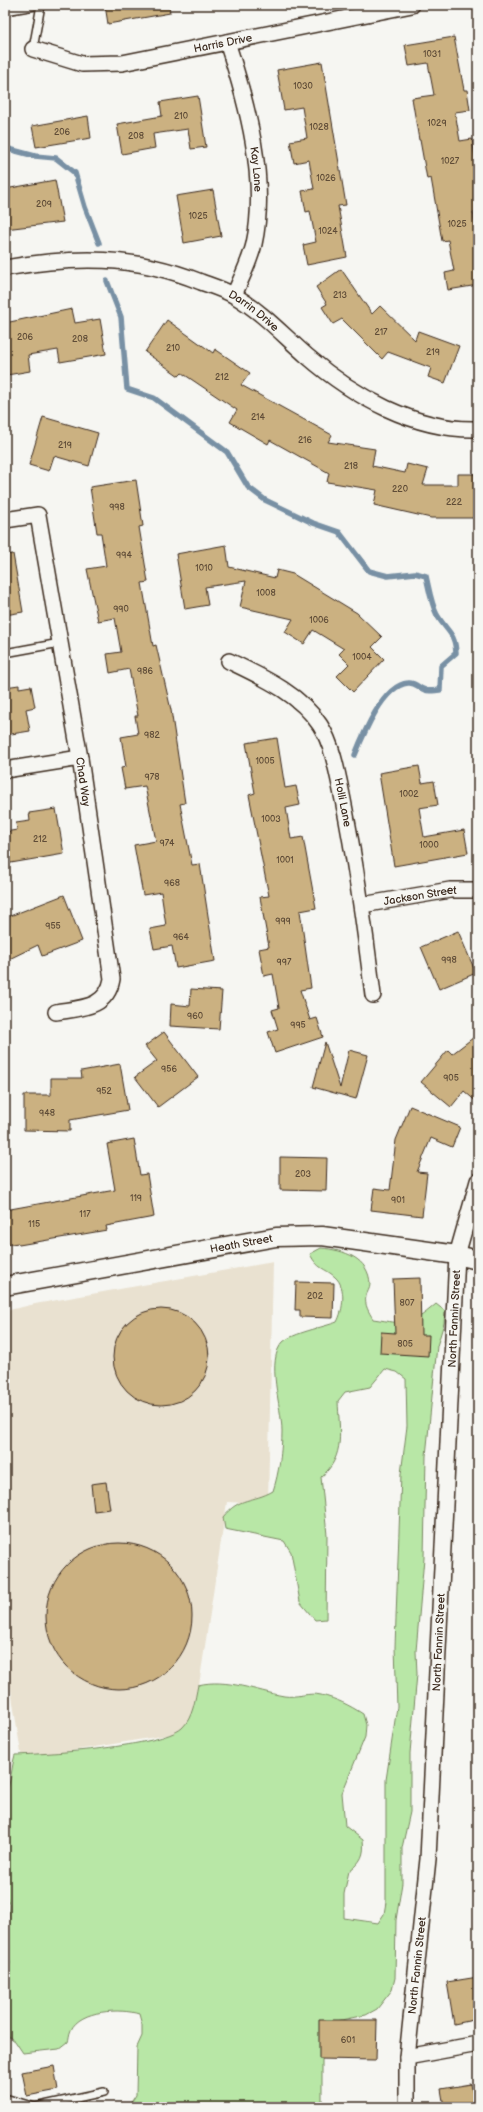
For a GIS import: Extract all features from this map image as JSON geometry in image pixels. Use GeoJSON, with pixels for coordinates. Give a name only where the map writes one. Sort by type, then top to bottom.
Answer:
{"type":"FeatureCollection","features":[{"type":"Feature","properties":{"kind":"street","name":"Harris Drive"},"geometry":{"type":"LineString","coordinates":[[33,49],[82,64],[122,63],[412,5]]}},
{"type":"Feature","properties":{"kind":"street","name":"Kay Lane"},"geometry":{"type":"LineString","coordinates":[[227,42],[244,99],[257,182],[257,225],[254,246],[234,295]]}},
{"type":"Feature","properties":{"kind":"street","name":"Darrin Drive"},"geometry":{"type":"LineString","coordinates":[[5,268],[53,260],[117,261],[175,272],[234,295],[270,320],[328,373],[388,411],[438,426],[478,429]]}},
{"type":"Feature","properties":{"kind":"street","name":"Chad Way"},"geometry":{"type":"LineString","coordinates":[[5,520],[38,514],[80,758],[112,980],[104,998],[92,1005],[56,1012]]}},
{"type":"Feature","properties":{"kind":"street","name":"Holli Lane"},"geometry":{"type":"LineString","coordinates":[[229,661],[271,681],[298,701],[320,725],[334,760],[362,905],[374,995]]}},
{"type":"Feature","properties":{"kind":"street"},"geometry":{"type":"LineString","coordinates":[[5,770],[80,758]]}},
{"type":"Feature","properties":{"kind":"street","name":"Jackson Street"},"geometry":{"type":"LineString","coordinates":[[362,905],[450,890],[478,890]]}},
{"type":"Feature","properties":{"kind":"street","name":"North Fannin Street"},"geometry":{"type":"LineString","coordinates":[[407,2107],[407,2057],[428,1859],[457,1255],[478,1180]]}},
{"type":"Feature","properties":{"kind":"street","name":"Heath Street"},"geometry":{"type":"LineString","coordinates":[[5,1286],[276,1237],[322,1236],[457,1255],[478,1260]]}},
{"type":"Feature","properties":{"kind":"street"},"geometry":{"type":"LineString","coordinates":[[407,2057],[478,2044]]}},
{"type":"Feature","properties":{"kind":"lane"},"geometry":{"type":"LineString","coordinates":[[5,11],[41,5],[33,49]]}},
{"type":"Feature","properties":{"kind":"lane"},"geometry":{"type":"LineString","coordinates":[[5,652],[60,643]]}},
{"type":"Feature","properties":{"kind":"lane"},"geometry":{"type":"LineString","coordinates":[[5,2098],[35,2107],[104,2092]]}},
{"type":"Feature","properties":{"kind":"shaded area"},"geometry":{"type":"Polygon","coordinates":[[[273,1262],[268,1504],[227,1502],[192,1731],[22,1759],[5,1653],[5,1311],[35,1304],[273,1262]]]}},
{"type":"Feature","properties":{"kind":"green space"},"geometry":{"type":"Polygon","coordinates":[[[321,1248],[346,1253],[354,1257],[365,1268],[369,1275],[370,1284],[366,1296],[366,1302],[367,1308],[373,1319],[401,1323],[413,1321],[436,1304],[445,1311],[444,1323],[437,1346],[426,1456],[424,1558],[416,1651],[417,1674],[410,1753],[410,1812],[402,1848],[402,1883],[396,1920],[395,1978],[392,1990],[377,2009],[366,2015],[331,2022],[322,2029],[322,2107],[128,2107],[136,2095],[137,2047],[142,2036],[142,2025],[139,2014],[112,2011],[102,2012],[83,2018],[76,2023],[71,2030],[68,2042],[59,2049],[23,2053],[15,2041],[5,2034],[5,1990],[10,1963],[8,1951],[9,1904],[5,1892],[5,1793],[10,1780],[15,1755],[77,1751],[128,1745],[170,1735],[182,1728],[189,1719],[198,1685],[209,1683],[231,1684],[284,1696],[316,1694],[338,1700],[363,1714],[366,1725],[365,1737],[342,1793],[345,1826],[363,1840],[363,1854],[357,1864],[349,1871],[344,1894],[344,1918],[378,1923],[384,1914],[386,1902],[386,1780],[397,1707],[395,1647],[401,1474],[407,1426],[406,1379],[397,1372],[385,1369],[370,1387],[345,1392],[338,1401],[340,1432],[338,1451],[329,1469],[321,1477],[327,1535],[326,1619],[315,1620],[300,1602],[291,1552],[284,1541],[225,1529],[223,1517],[235,1506],[273,1491],[281,1454],[282,1438],[275,1372],[275,1360],[278,1350],[283,1342],[294,1336],[337,1322],[341,1312],[343,1299],[339,1281],[319,1266],[310,1254],[321,1248]]]}},
{"type":"Feature","properties":{"kind":"building"},"geometry":{"type":"Polygon","coordinates":[[[105,5],[169,5],[170,13],[108,24],[105,5]]]}},
{"type":"Feature","properties":{"kind":"building"},"geometry":{"type":"Polygon","coordinates":[[[454,37],[464,90],[467,90],[470,110],[455,112],[460,141],[472,139],[478,175],[478,211],[473,212],[478,243],[478,285],[448,290],[445,273],[454,271],[448,240],[442,241],[431,178],[427,179],[412,98],[434,95],[428,63],[409,66],[405,45],[454,37]]]}},
{"type":"Feature","properties":{"kind":"building"},"geometry":{"type":"Polygon","coordinates":[[[322,62],[346,205],[338,206],[347,257],[307,265],[303,245],[316,242],[310,211],[306,212],[302,191],[314,189],[309,160],[294,163],[290,141],[307,138],[302,107],[284,110],[277,70],[322,62]]]}},
{"type":"Feature","properties":{"kind":"building"},"geometry":{"type":"Polygon","coordinates":[[[198,96],[206,147],[191,149],[188,129],[153,134],[155,148],[122,154],[117,124],[162,116],[160,102],[198,96]]]}},
{"type":"Feature","properties":{"kind":"building"},"geometry":{"type":"Polygon","coordinates":[[[88,116],[91,138],[36,147],[32,126],[88,116]]]}},
{"type":"Feature","properties":{"kind":"building"},"geometry":{"type":"Polygon","coordinates":[[[55,180],[63,222],[5,229],[5,189],[55,180]]]}},
{"type":"Feature","properties":{"kind":"building"},"geometry":{"type":"Polygon","coordinates":[[[213,190],[221,236],[184,243],[176,196],[213,190]]]}},
{"type":"Feature","properties":{"kind":"building"},"geometry":{"type":"Polygon","coordinates":[[[341,269],[372,314],[380,306],[415,340],[418,331],[459,346],[445,383],[428,377],[431,368],[388,352],[382,359],[342,319],[333,324],[322,307],[327,304],[316,287],[341,269]]]}},
{"type":"Feature","properties":{"kind":"building"},"geometry":{"type":"Polygon","coordinates":[[[72,309],[75,323],[100,319],[106,354],[60,362],[58,350],[28,355],[30,371],[7,375],[5,361],[5,323],[72,309]]]}},
{"type":"Feature","properties":{"kind":"building"},"geometry":{"type":"Polygon","coordinates":[[[167,320],[213,353],[215,349],[250,373],[241,385],[332,435],[328,442],[375,449],[372,466],[405,473],[407,464],[428,469],[423,485],[458,485],[458,474],[475,474],[475,518],[431,518],[374,505],[377,490],[327,482],[329,473],[270,440],[268,444],[230,422],[237,410],[182,373],[179,376],[145,352],[167,320]]]}},
{"type":"Feature","properties":{"kind":"building"},"geometry":{"type":"Polygon","coordinates":[[[43,417],[98,433],[89,466],[54,456],[49,471],[29,465],[43,417]]]}},
{"type":"Feature","properties":{"kind":"building"},"geometry":{"type":"Polygon","coordinates":[[[136,480],[143,526],[139,527],[148,582],[142,583],[153,646],[156,645],[171,710],[185,803],[180,804],[192,865],[200,864],[215,961],[176,968],[172,946],[154,949],[150,929],[166,926],[161,892],[143,895],[134,845],[156,841],[145,786],[125,789],[121,768],[126,767],[121,737],[138,734],[135,716],[138,716],[129,669],[110,673],[107,654],[121,652],[115,618],[98,621],[87,569],[106,566],[101,533],[97,533],[90,487],[136,480]]]}},
{"type":"Feature","properties":{"kind":"building"},"geometry":{"type":"Polygon","coordinates":[[[226,545],[229,567],[275,578],[277,570],[293,574],[357,613],[382,637],[372,647],[384,659],[353,692],[337,676],[349,664],[339,654],[344,649],[313,630],[304,644],[285,632],[293,619],[240,607],[246,581],[205,587],[208,605],[185,609],[176,554],[226,545]]]}},
{"type":"Feature","properties":{"kind":"building"},"geometry":{"type":"Polygon","coordinates":[[[13,554],[23,612],[5,615],[5,555],[13,554]]]}},
{"type":"Feature","properties":{"kind":"building"},"geometry":{"type":"Polygon","coordinates":[[[19,685],[19,688],[31,686],[35,707],[26,709],[30,731],[5,735],[5,687],[19,685]]]}},
{"type":"Feature","properties":{"kind":"building"},"geometry":{"type":"Polygon","coordinates":[[[277,738],[285,788],[296,786],[300,805],[286,808],[291,839],[303,837],[316,908],[300,911],[311,988],[300,990],[310,1020],[317,1018],[323,1037],[275,1053],[268,1032],[278,1029],[272,1010],[279,1008],[273,974],[264,976],[259,949],[269,947],[260,897],[269,896],[249,795],[255,793],[246,743],[277,738]]]}},
{"type":"Feature","properties":{"kind":"building"},"geometry":{"type":"Polygon","coordinates":[[[419,766],[422,783],[434,781],[438,805],[419,808],[424,837],[464,830],[468,853],[394,866],[379,773],[419,766]]]}},
{"type":"Feature","properties":{"kind":"building"},"geometry":{"type":"Polygon","coordinates":[[[56,809],[64,854],[5,864],[5,832],[17,830],[16,823],[30,821],[29,813],[56,809]]]}},
{"type":"Feature","properties":{"kind":"building"},"geometry":{"type":"Polygon","coordinates":[[[64,895],[82,941],[42,956],[38,945],[5,961],[5,918],[64,895]]]}},
{"type":"Feature","properties":{"kind":"building"},"geometry":{"type":"Polygon","coordinates":[[[458,931],[476,973],[439,989],[421,947],[458,931]]]}},
{"type":"Feature","properties":{"kind":"building"},"geometry":{"type":"Polygon","coordinates":[[[191,989],[222,991],[219,1029],[170,1026],[171,1004],[190,1006],[191,989]]]}},
{"type":"Feature","properties":{"kind":"building"},"geometry":{"type":"Polygon","coordinates":[[[164,1032],[198,1077],[158,1107],[135,1077],[157,1061],[145,1046],[164,1032]]]}},
{"type":"Feature","properties":{"kind":"building"},"geometry":{"type":"Polygon","coordinates":[[[478,1034],[478,1103],[464,1091],[451,1107],[421,1082],[448,1050],[452,1054],[478,1034]]]}},
{"type":"Feature","properties":{"kind":"building"},"geometry":{"type":"Polygon","coordinates":[[[325,1042],[340,1088],[349,1050],[368,1055],[356,1099],[313,1087],[325,1042]]]}},
{"type":"Feature","properties":{"kind":"building"},"geometry":{"type":"Polygon","coordinates":[[[120,1064],[128,1110],[70,1120],[70,1131],[24,1130],[24,1095],[51,1095],[51,1078],[82,1078],[81,1071],[120,1064]]]}},
{"type":"Feature","properties":{"kind":"building"},"geometry":{"type":"Polygon","coordinates":[[[410,1106],[460,1127],[452,1147],[431,1138],[417,1172],[427,1173],[422,1216],[371,1210],[374,1188],[390,1190],[396,1140],[410,1106]]]}},
{"type":"Feature","properties":{"kind":"building"},"geometry":{"type":"Polygon","coordinates":[[[134,1139],[140,1175],[147,1174],[154,1217],[106,1226],[107,1230],[19,1245],[18,1243],[5,1245],[5,1210],[115,1190],[107,1144],[134,1139]]]}},
{"type":"Feature","properties":{"kind":"building"},"geometry":{"type":"Polygon","coordinates":[[[280,1157],[327,1158],[326,1191],[280,1190],[280,1157]]]}},
{"type":"Feature","properties":{"kind":"building"},"geometry":{"type":"Polygon","coordinates":[[[420,1278],[421,1335],[429,1335],[428,1356],[380,1353],[381,1332],[395,1333],[393,1279],[420,1278]]]}},
{"type":"Feature","properties":{"kind":"building"},"geometry":{"type":"Polygon","coordinates":[[[296,1282],[334,1283],[333,1318],[300,1317],[300,1310],[295,1310],[296,1282]]]}},
{"type":"Feature","properties":{"kind":"building"},"geometry":{"type":"Polygon","coordinates":[[[161,1309],[179,1313],[188,1317],[195,1323],[201,1330],[205,1339],[209,1357],[205,1375],[201,1384],[195,1391],[188,1397],[179,1401],[161,1405],[143,1401],[134,1397],[127,1391],[121,1384],[117,1375],[113,1357],[117,1339],[121,1330],[127,1323],[134,1317],[143,1313],[161,1309]]]}},
{"type":"Feature","properties":{"kind":"building"},"geometry":{"type":"Polygon","coordinates":[[[106,1482],[110,1509],[94,1511],[91,1484],[106,1482]]]}},
{"type":"Feature","properties":{"kind":"building"},"geometry":{"type":"Polygon","coordinates":[[[119,1543],[140,1546],[147,1549],[159,1555],[175,1570],[180,1576],[189,1595],[192,1616],[189,1637],[186,1644],[180,1656],[165,1672],[159,1677],[140,1686],[119,1689],[98,1686],[91,1683],[79,1677],[63,1662],[58,1656],[49,1637],[46,1616],[49,1595],[52,1588],[58,1576],[73,1560],[79,1555],[98,1546],[119,1543]]]}},
{"type":"Feature","properties":{"kind":"building"},"geometry":{"type":"Polygon","coordinates":[[[478,1977],[478,2019],[454,2024],[447,1982],[478,1977]]]}},
{"type":"Feature","properties":{"kind":"building"},"geometry":{"type":"Polygon","coordinates":[[[319,2020],[377,2020],[376,2060],[319,2059],[319,2020]]]}},
{"type":"Feature","properties":{"kind":"building"},"geometry":{"type":"Polygon","coordinates":[[[54,2066],[58,2090],[27,2096],[22,2072],[54,2066]]]}},
{"type":"Feature","properties":{"kind":"building"},"geometry":{"type":"Polygon","coordinates":[[[471,2084],[475,2107],[444,2107],[441,2089],[471,2084]]]}},
{"type":"Feature","properties":{"kind":"waterway"},"geometry":{"type":"LineString","coordinates":[[5,148],[35,156],[56,158],[75,173],[85,207],[99,243]]}},
{"type":"Feature","properties":{"kind":"waterway"},"geometry":{"type":"LineString","coordinates":[[107,281],[121,317],[127,389],[154,398],[227,452],[248,487],[265,500],[313,523],[339,532],[369,571],[388,576],[415,573],[426,576],[430,596],[435,610],[452,636],[456,653],[441,666],[440,690],[427,691],[413,683],[408,683],[399,686],[390,692],[375,712],[355,755]]}}]}
